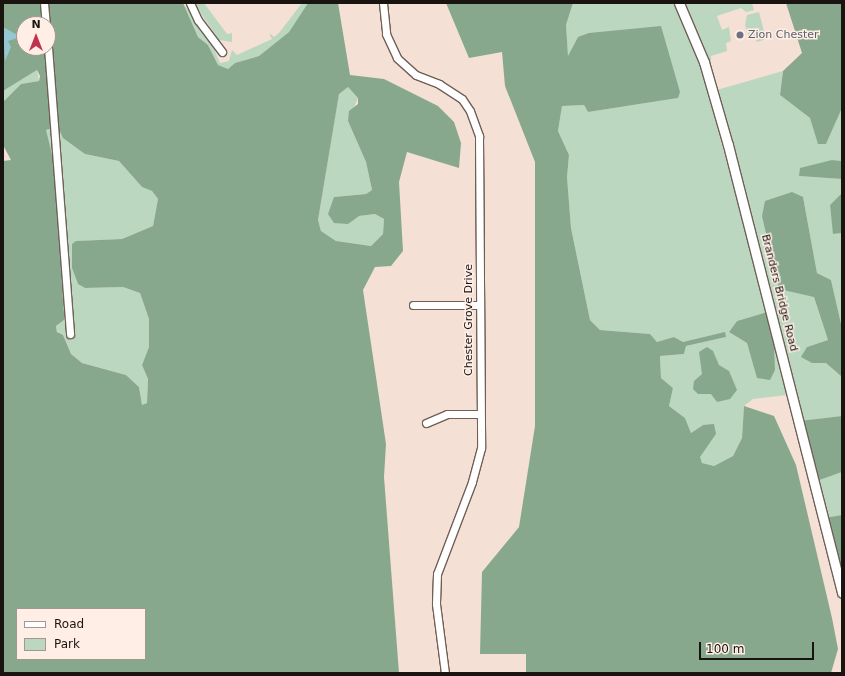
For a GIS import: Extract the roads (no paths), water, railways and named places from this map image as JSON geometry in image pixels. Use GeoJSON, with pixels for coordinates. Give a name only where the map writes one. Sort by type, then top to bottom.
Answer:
{"type":"FeatureCollection","features":[{"type":"Feature","properties":{"kind":"street"},"geometry":{"type":"LineString","coordinates":[[44,3],[45,16]]}},
{"type":"Feature","properties":{"kind":"street"},"geometry":{"type":"LineString","coordinates":[[190,3],[198,20],[222,52]]}},
{"type":"Feature","properties":{"kind":"street","name":"Chester Grove Drive"},"geometry":{"type":"LineString","coordinates":[[383,3],[386,34],[397,58],[416,75],[440,84],[462,99],[477,125],[480,305],[480,414],[477,468],[437,574],[436,604],[444,673]]}},
{"type":"Feature","properties":{"kind":"street","name":"Branders Bridge Road"},"geometry":{"type":"LineString","coordinates":[[679,3],[704,62],[726,136],[842,593]]}},
{"type":"Feature","properties":{"kind":"street"},"geometry":{"type":"LineString","coordinates":[[49,56],[70,334]]}},
{"type":"Feature","properties":{"kind":"street"},"geometry":{"type":"LineString","coordinates":[[413,305],[480,305]]}},
{"type":"Feature","properties":{"kind":"street"},"geometry":{"type":"LineString","coordinates":[[426,423],[447,414],[480,414]]}},
{"type":"Feature","properties":{"kind":"water"},"geometry":{"type":"Polygon","coordinates":[[[3,27],[16,34],[16,39],[8,41],[11,47],[5,61],[3,27]]]}},
{"type":"Feature","properties":{"kind":"place","name":"Zion Chester"},"geometry":{"type":"Point","coordinates":[740,35]}}]}
